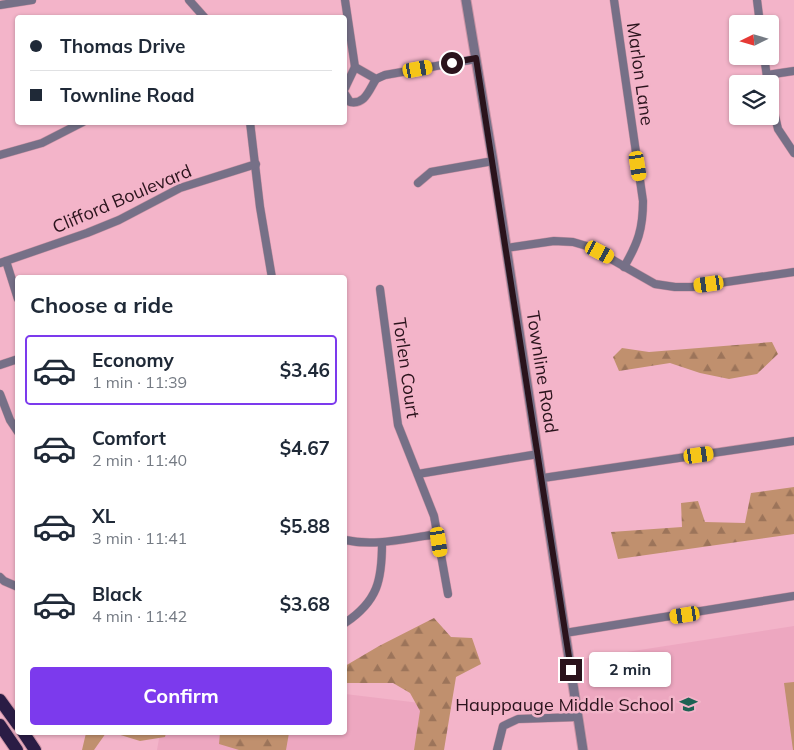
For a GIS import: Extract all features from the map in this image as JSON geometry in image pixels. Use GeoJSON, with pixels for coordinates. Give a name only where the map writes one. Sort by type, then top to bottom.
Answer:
{"type":"FeatureCollection","features":[{"type":"Feature","properties":{"kind":"highway"},"geometry":{"type":"LineString","coordinates":[[0,700],[15,721]]}},
{"type":"Feature","properties":{"kind":"highway"},"geometry":{"type":"LineString","coordinates":[[0,725],[16,750]]}},
{"type":"Feature","properties":{"kind":"highway"},"geometry":{"type":"LineString","coordinates":[[24,735],[34,750]]}},
{"type":"Feature","properties":{"kind":"street"},"geometry":{"type":"LineString","coordinates":[[0,5],[32,0]]}},
{"type":"Feature","properties":{"kind":"street"},"geometry":{"type":"LineString","coordinates":[[189,0],[202,15]]}},
{"type":"Feature","properties":{"kind":"street"},"geometry":{"type":"LineString","coordinates":[[345,0],[355,67],[347,84]]}},
{"type":"Feature","properties":{"kind":"street","name":"Townline Road"},"geometry":{"type":"LineString","coordinates":[[466,0],[493,161],[584,750]]}},
{"type":"Feature","properties":{"kind":"street","name":"Marlon Lane"},"geometry":{"type":"LineString","coordinates":[[614,0],[644,201],[641,231],[637,244],[624,267]]}},
{"type":"Feature","properties":{"kind":"street"},"geometry":{"type":"LineString","coordinates":[[757,0],[759,15]]}},
{"type":"Feature","properties":{"kind":"street"},"geometry":{"type":"LineString","coordinates":[[347,97],[350,102],[357,104],[363,100],[376,79],[385,75],[476,58]]}},
{"type":"Feature","properties":{"kind":"street"},"geometry":{"type":"LineString","coordinates":[[355,67],[376,79]]}},
{"type":"Feature","properties":{"kind":"street"},"geometry":{"type":"LineString","coordinates":[[779,76],[794,71]]}},
{"type":"Feature","properties":{"kind":"street"},"geometry":{"type":"LineString","coordinates":[[0,155],[42,143],[77,125]]}},
{"type":"Feature","properties":{"kind":"street"},"geometry":{"type":"LineString","coordinates":[[250,125],[260,207],[271,275]]}},
{"type":"Feature","properties":{"kind":"street"},"geometry":{"type":"LineString","coordinates":[[777,125],[794,153]]}},
{"type":"Feature","properties":{"kind":"street"},"geometry":{"type":"LineString","coordinates":[[418,183],[431,172],[493,161]]}},
{"type":"Feature","properties":{"kind":"street","name":"Clifford Boulevard"},"geometry":{"type":"LineString","coordinates":[[3,262],[119,220],[180,188],[256,164]]}},
{"type":"Feature","properties":{"kind":"street"},"geometry":{"type":"LineString","coordinates":[[506,248],[554,241],[573,242],[590,247],[655,284],[675,287],[692,287],[794,272]]}},
{"type":"Feature","properties":{"kind":"street"},"geometry":{"type":"LineString","coordinates":[[3,262],[15,292]]}},
{"type":"Feature","properties":{"kind":"street","name":"Torlen Court"},"geometry":{"type":"LineString","coordinates":[[380,289],[398,425],[434,516],[448,594]]}},
{"type":"Feature","properties":{"kind":"street"},"geometry":{"type":"LineString","coordinates":[[0,365],[15,360]]}},
{"type":"Feature","properties":{"kind":"street"},"geometry":{"type":"LineString","coordinates":[[0,394],[15,428]]}},
{"type":"Feature","properties":{"kind":"street"},"geometry":{"type":"LineString","coordinates":[[542,478],[794,441]]}},
{"type":"Feature","properties":{"kind":"street"},"geometry":{"type":"LineString","coordinates":[[418,474],[538,454]]}},
{"type":"Feature","properties":{"kind":"street"},"geometry":{"type":"LineString","coordinates":[[347,540],[360,543],[382,543],[438,534]]}},
{"type":"Feature","properties":{"kind":"street"},"geometry":{"type":"LineString","coordinates":[[347,622],[358,614],[371,600],[379,584],[382,565],[382,543]]}},
{"type":"Feature","properties":{"kind":"street"},"geometry":{"type":"LineString","coordinates":[[0,577],[15,586]]}},
{"type":"Feature","properties":{"kind":"street"},"geometry":{"type":"LineString","coordinates":[[565,633],[794,596]]}},
{"type":"Feature","properties":{"kind":"street"},"geometry":{"type":"LineString","coordinates":[[497,750],[503,726],[518,719],[578,718]]}},
{"type":"Feature","properties":{"kind":"shaded area","name":"Hauppauge Middle School"},"geometry":{"type":"Polygon","coordinates":[[[794,626],[794,750],[589,750],[575,660],[794,626]]]}},
{"type":"Feature","properties":{"kind":"shaded area"},"geometry":{"type":"Polygon","coordinates":[[[347,694],[445,706],[439,750],[157,750],[160,735],[347,735],[347,694]]]}},
{"type":"Feature","properties":{"kind":"green space"},"geometry":{"type":"Polygon","coordinates":[[[772,342],[778,354],[757,374],[729,379],[700,373],[670,363],[619,371],[613,357],[622,348],[649,352],[772,342]]]}},
{"type":"Feature","properties":{"kind":"green space"},"geometry":{"type":"Polygon","coordinates":[[[794,487],[794,534],[618,559],[611,532],[682,527],[681,503],[698,501],[705,522],[745,523],[751,493],[794,487]]]}},
{"type":"Feature","properties":{"kind":"green space"},"geometry":{"type":"Polygon","coordinates":[[[434,618],[451,637],[472,638],[481,664],[456,677],[444,750],[414,750],[420,711],[410,693],[393,683],[347,683],[347,665],[434,618]]]}},
{"type":"Feature","properties":{"kind":"green space"},"geometry":{"type":"Polygon","coordinates":[[[794,682],[794,750],[793,750],[784,683],[794,682]]]}},
{"type":"Feature","properties":{"kind":"green space"},"geometry":{"type":"Polygon","coordinates":[[[85,735],[105,735],[94,750],[82,750],[85,735]]]}},
{"type":"Feature","properties":{"kind":"green space"},"geometry":{"type":"Polygon","coordinates":[[[120,735],[165,735],[165,737],[140,741],[120,735]]]}},
{"type":"Feature","properties":{"kind":"green space"},"geometry":{"type":"Polygon","coordinates":[[[220,735],[289,735],[286,750],[239,750],[219,744],[220,735]]]}},
{"type":"Feature","properties":{"kind":"place","name":"Hauppauge Middle School"},"geometry":{"type":"Point","coordinates":[688,705]}},
{"type":"Feature","properties":{"kind":"route"},"geometry":{"type":"LineString","coordinates":[[452,63],[476,58],[571,670]]}}]}
